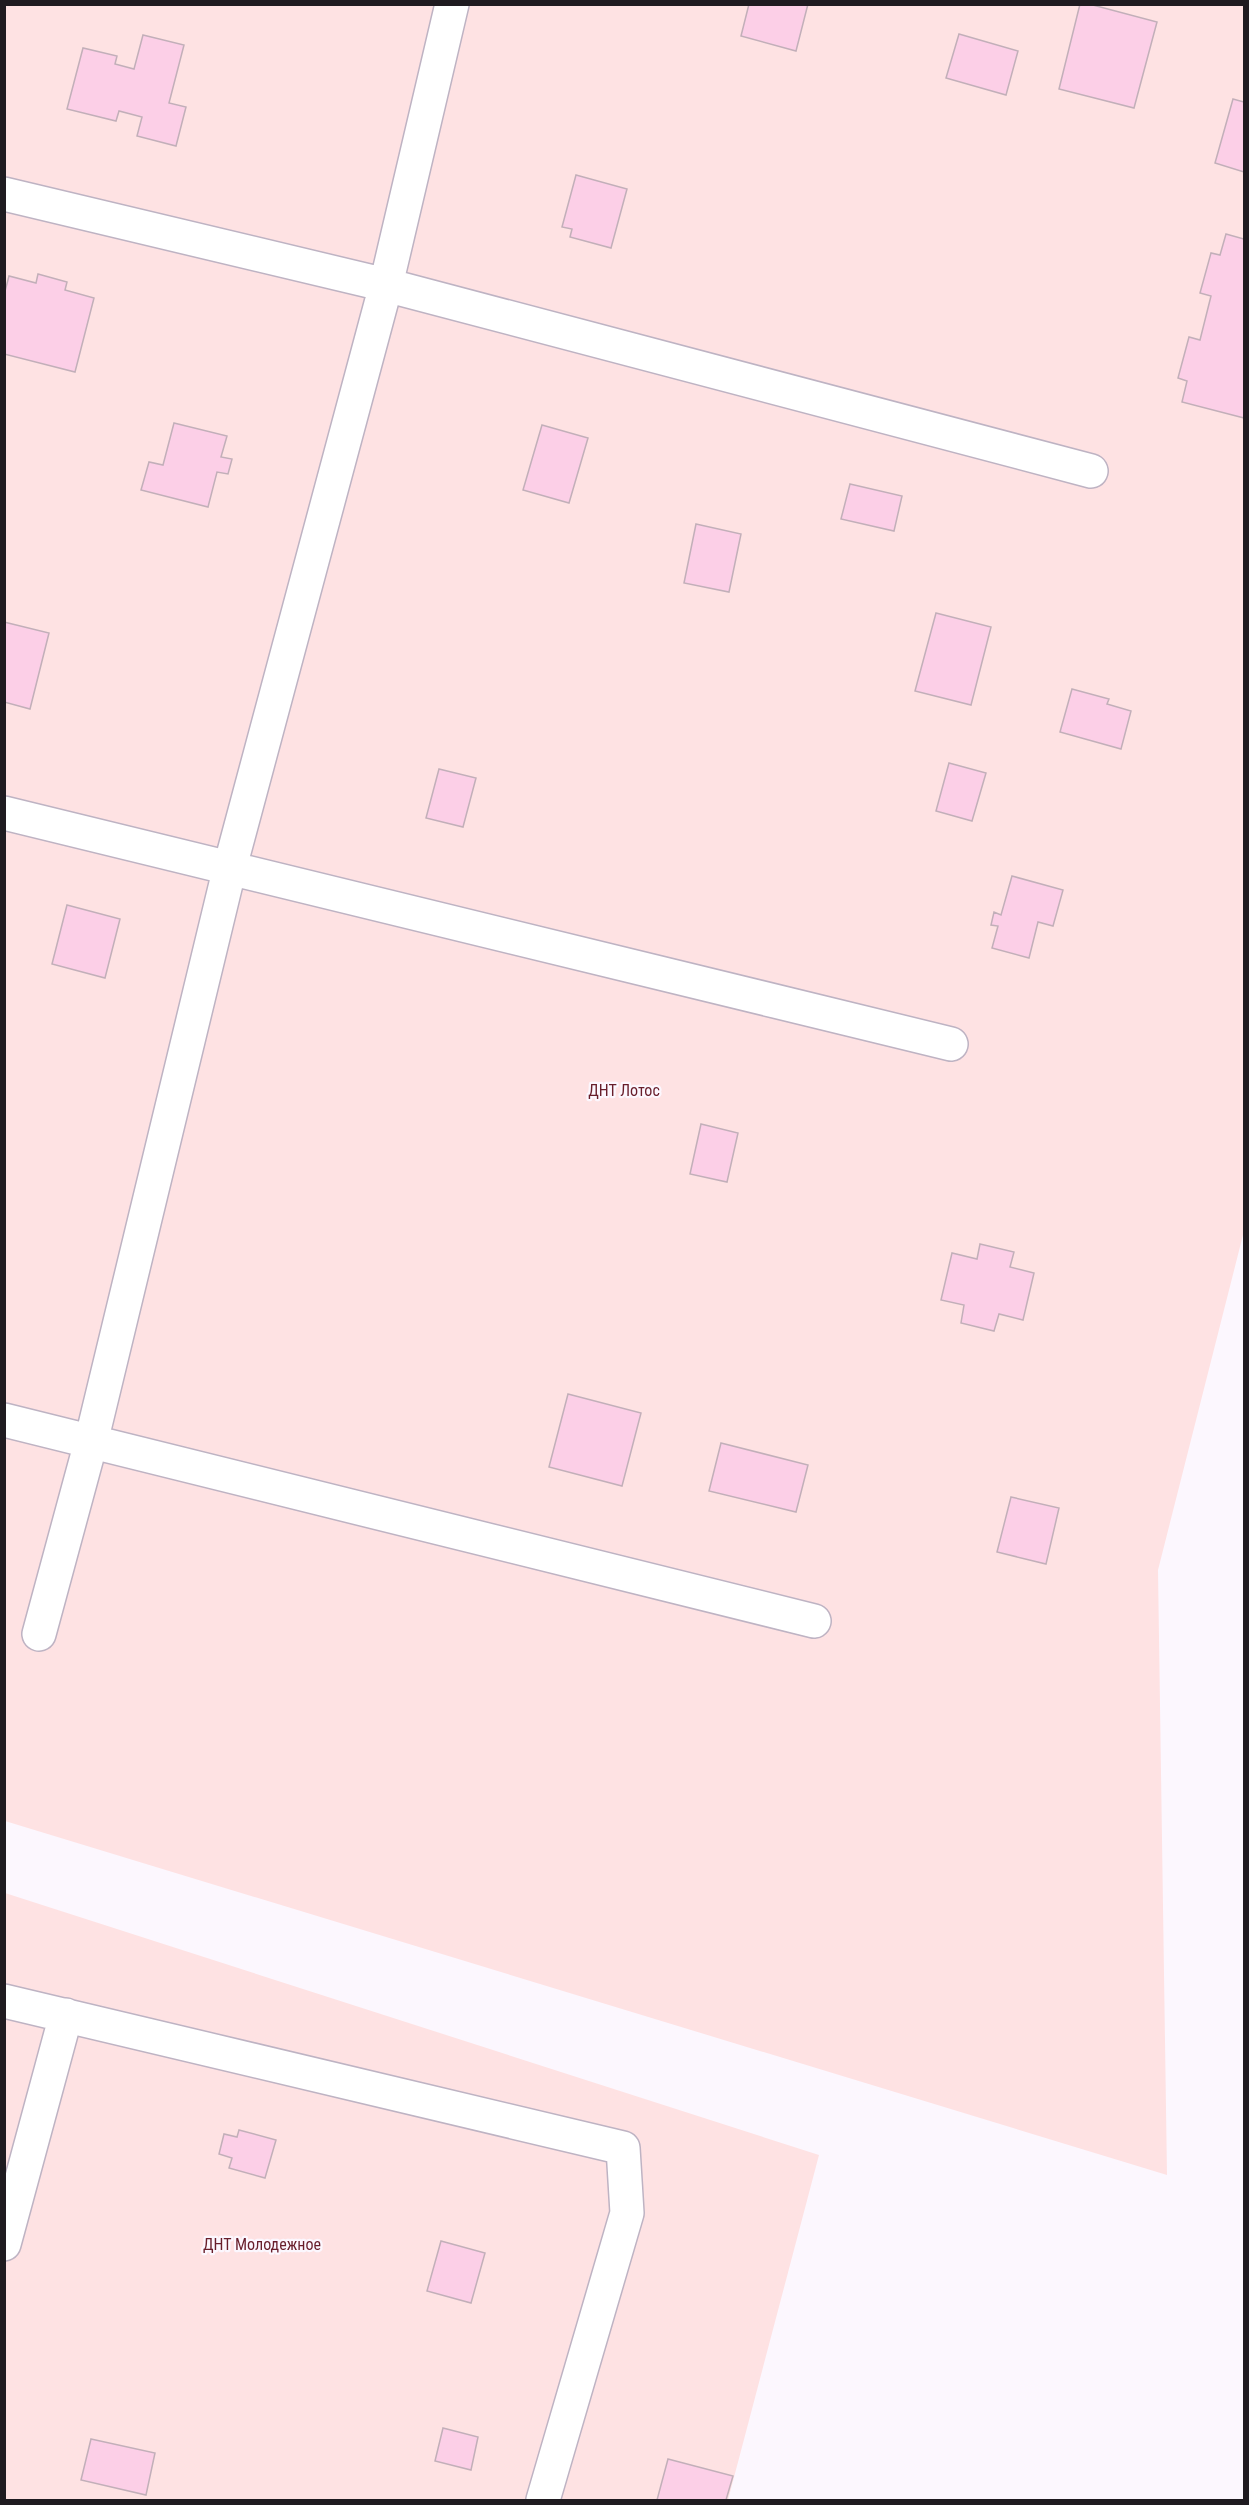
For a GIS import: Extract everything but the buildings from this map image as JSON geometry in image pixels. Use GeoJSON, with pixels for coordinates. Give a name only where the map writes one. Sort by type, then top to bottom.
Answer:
{"type":"FeatureCollection","features":[{"type":"Feature","properties":{"kind":"street"},"geometry":{"type":"LineString","coordinates":[[39,1634],[91,1442],[230,867],[386,285],[452,4]]}},
{"type":"Feature","properties":{"kind":"street"},"geometry":{"type":"LineString","coordinates":[[4,194],[386,285],[1091,471]]}},
{"type":"Feature","properties":{"kind":"street"},"geometry":{"type":"LineString","coordinates":[[4,813],[951,1044]]}},
{"type":"Feature","properties":{"kind":"street"},"geometry":{"type":"LineString","coordinates":[[4,1420],[814,1621]]}},
{"type":"Feature","properties":{"kind":"street"},"geometry":{"type":"LineString","coordinates":[[4,2001],[624,2148],[627,2214],[543,2500]]}},
{"type":"Feature","properties":{"kind":"street"},"geometry":{"type":"LineString","coordinates":[[4,2244],[66,2015]]}},
{"type":"Feature","properties":{"kind":"green space","name":"ДНТ Лотос"},"geometry":{"type":"Polygon","coordinates":[[[4,5],[1244,5],[1244,1231],[1158,1570],[1167,2175],[5,1821],[4,5]]]}},
{"type":"Feature","properties":{"kind":"green space","name":"ДНТ Молодежное"},"geometry":{"type":"Polygon","coordinates":[[[5,1893],[819,2155],[728,2500],[5,2500],[5,1893]]]}}]}
